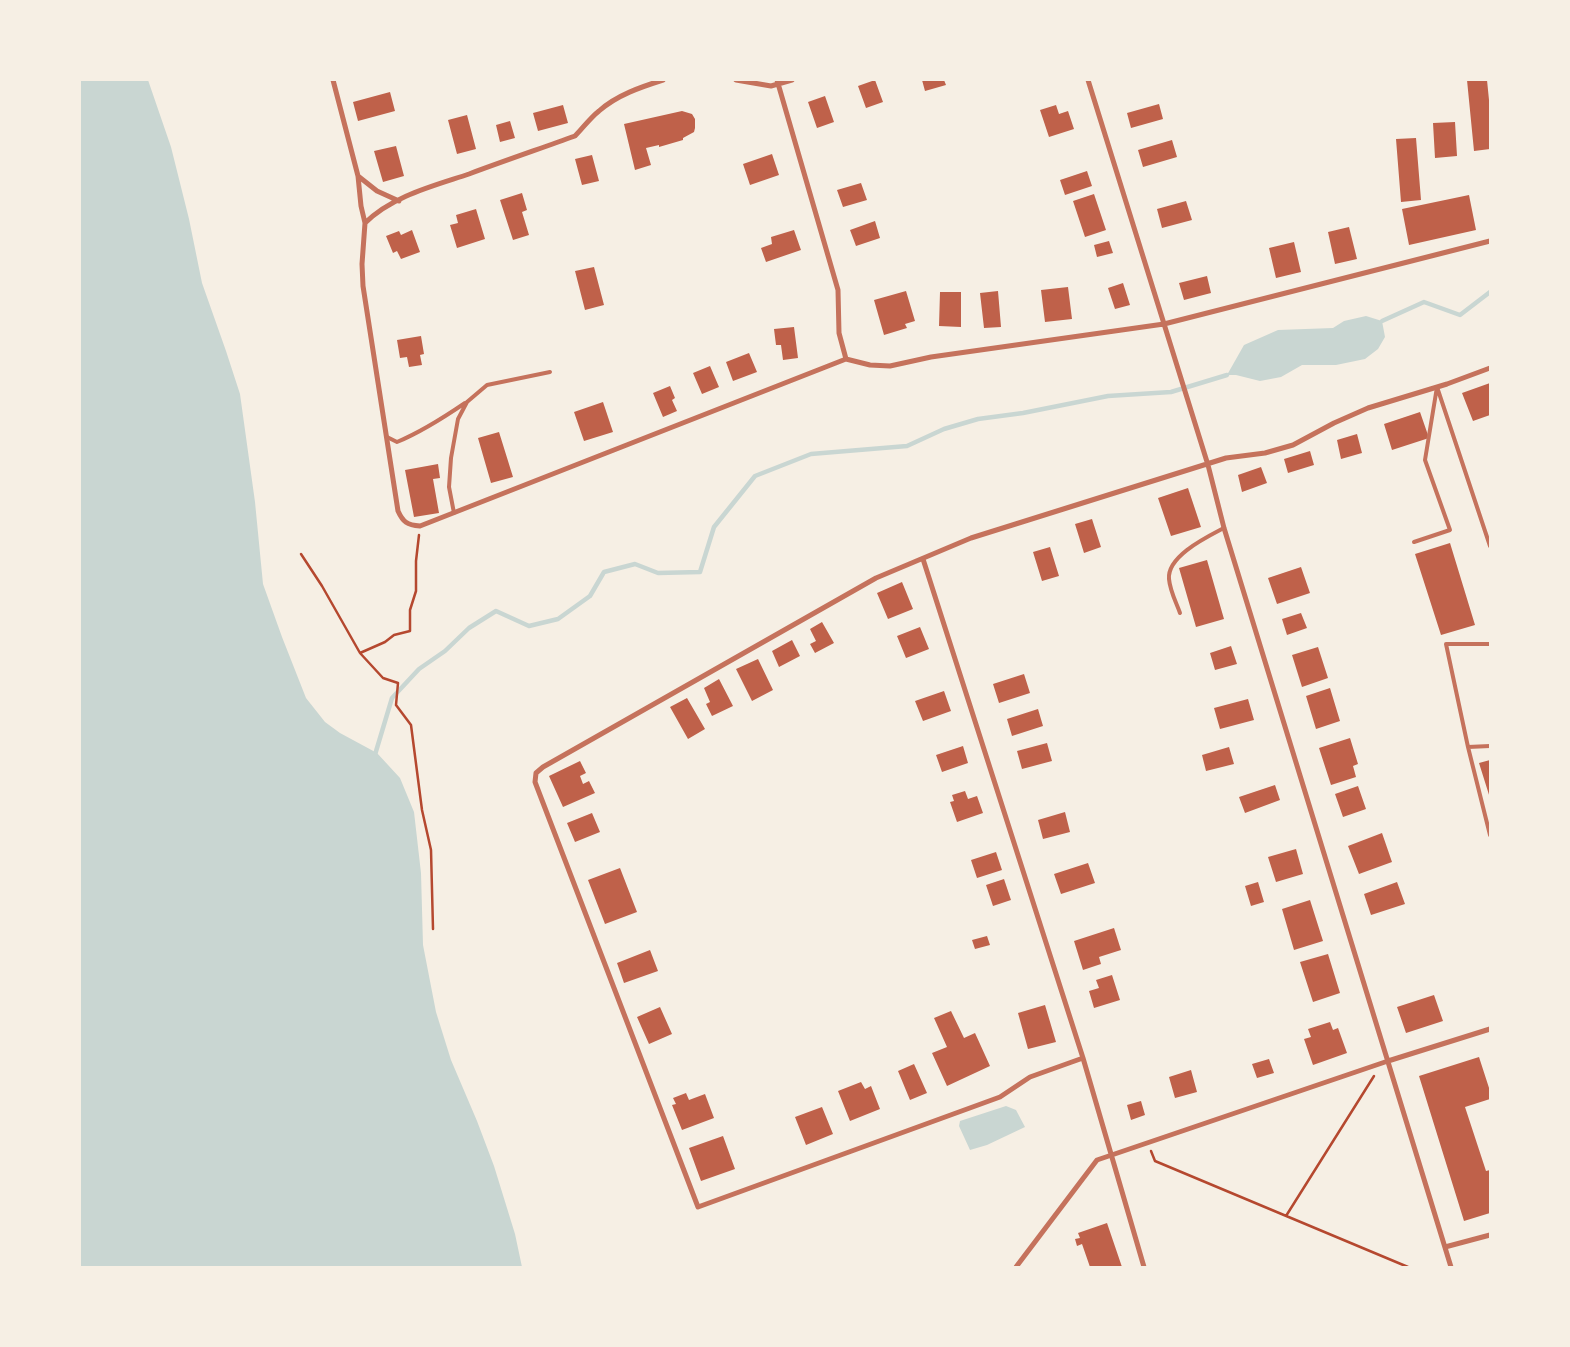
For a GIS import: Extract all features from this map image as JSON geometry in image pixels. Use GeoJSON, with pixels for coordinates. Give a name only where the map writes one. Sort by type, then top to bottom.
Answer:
{"type":"FeatureCollection","features":[{"type":"Feature","properties":{"kind":"street"},"geometry":{"type":"LineString","coordinates":[[333,80],[358,176],[365,224],[362,264],[363,286],[398,511],[402,520],[409,526],[420,526],[846,359],[870,365],[890,366],[931,357],[1164,324],[1490,241]]}},
{"type":"Feature","properties":{"kind":"street"},"geometry":{"type":"LineString","coordinates":[[365,224],[381,209],[425,189],[575,136],[592,117],[610,102],[663,80]]}},
{"type":"Feature","properties":{"kind":"street"},"geometry":{"type":"LineString","coordinates":[[736,80],[761,86],[771,86],[777,82],[792,80]]}},
{"type":"Feature","properties":{"kind":"street"},"geometry":{"type":"LineString","coordinates":[[1088,80],[1208,465],[1224,528],[1451,1267]]}},
{"type":"Feature","properties":{"kind":"street"},"geometry":{"type":"LineString","coordinates":[[777,82],[838,290],[839,333],[846,359]]}},
{"type":"Feature","properties":{"kind":"street"},"geometry":{"type":"LineString","coordinates":[[358,176],[377,192],[399,201]]}},
{"type":"Feature","properties":{"kind":"street"},"geometry":{"type":"LineString","coordinates":[[1082,1058],[1030,1078],[1000,1097],[698,1207],[535,782],[536,773],[543,766],[876,578],[971,538],[1226,458],[1264,453],[1293,445],[1334,423],[1368,408],[1437,387],[1490,368]]}},
{"type":"Feature","properties":{"kind":"street"},"geometry":{"type":"LineString","coordinates":[[923,559],[1082,1058],[1144,1267]]}},
{"type":"Feature","properties":{"kind":"street"},"geometry":{"type":"LineString","coordinates":[[1016,1267],[1097,1160],[1490,1028]]}},
{"type":"Feature","properties":{"kind":"street"},"geometry":{"type":"LineString","coordinates":[[1445,1247],[1490,1235]]}},
{"type":"Feature","properties":{"kind":"lane"},"geometry":{"type":"LineString","coordinates":[[386,436],[396,442],[408,437],[435,423],[487,386],[550,372]]}},
{"type":"Feature","properties":{"kind":"lane"},"geometry":{"type":"LineString","coordinates":[[1414,542],[1450,530],[1425,460],[1437,387]]}},
{"type":"Feature","properties":{"kind":"lane"},"geometry":{"type":"LineString","coordinates":[[1437,387],[1490,546]]}},
{"type":"Feature","properties":{"kind":"lane"},"geometry":{"type":"LineString","coordinates":[[454,513],[449,487],[451,458],[458,419],[467,402]]}},
{"type":"Feature","properties":{"kind":"lane"},"geometry":{"type":"LineString","coordinates":[[1180,613],[1169,578],[1172,568],[1178,559],[1190,548],[1224,528]]}},
{"type":"Feature","properties":{"kind":"lane"},"geometry":{"type":"LineString","coordinates":[[1490,644],[1446,644],[1468,747],[1490,835]]}},
{"type":"Feature","properties":{"kind":"lane"},"geometry":{"type":"LineString","coordinates":[[1468,747],[1490,746]]}},
{"type":"Feature","properties":{"kind":"path"},"geometry":{"type":"LineString","coordinates":[[360,653],[385,642],[394,635],[410,631],[410,610],[416,591],[416,561],[420,526]]}},
{"type":"Feature","properties":{"kind":"path"},"geometry":{"type":"LineString","coordinates":[[301,554],[322,586],[360,653],[383,678],[398,683],[396,705],[411,725],[422,810],[431,850],[433,929]]}},
{"type":"Feature","properties":{"kind":"path"},"geometry":{"type":"LineString","coordinates":[[1286,1216],[1381,1064]]}},
{"type":"Feature","properties":{"kind":"path"},"geometry":{"type":"LineString","coordinates":[[1148,1143],[1155,1161],[1408,1267]]}},
{"type":"Feature","properties":{"kind":"shaded area"},"geometry":{"type":"Polygon","coordinates":[[[80,80],[148,80],[171,147],[189,219],[202,283],[240,394],[255,502],[263,584],[306,698],[325,722],[340,733],[377,753],[400,778],[414,812],[421,873],[423,945],[436,1012],[451,1060],[494,1166],[515,1234],[522,1267],[80,1267],[80,80]]]}},
{"type":"Feature","properties":{"kind":"shaded area"},"geometry":{"type":"Polygon","coordinates":[[[1366,316],[1382,321],[1385,337],[1378,349],[1365,359],[1336,365],[1302,365],[1281,377],[1260,381],[1236,375],[1227,375],[1244,345],[1278,330],[1333,328],[1344,321],[1366,316]]]}},
{"type":"Feature","properties":{"kind":"shaded area"},"geometry":{"type":"Polygon","coordinates":[[[1006,1106],[1016,1110],[1025,1127],[987,1145],[970,1150],[959,1126],[960,1121],[1006,1106]]]}},
{"type":"Feature","properties":{"kind":"building"},"geometry":{"type":"Polygon","coordinates":[[[875,80],[883,102],[866,108],[858,86],[875,80]]]}},
{"type":"Feature","properties":{"kind":"building"},"geometry":{"type":"Polygon","coordinates":[[[922,80],[944,80],[946,85],[925,91],[922,80]]]}},
{"type":"Feature","properties":{"kind":"building"},"geometry":{"type":"Polygon","coordinates":[[[1467,80],[1487,80],[1490,110],[1490,149],[1474,151],[1467,80]]]}},
{"type":"Feature","properties":{"kind":"building"},"geometry":{"type":"Polygon","coordinates":[[[390,92],[395,111],[358,121],[353,102],[390,92]]]}},
{"type":"Feature","properties":{"kind":"building"},"geometry":{"type":"Polygon","coordinates":[[[825,96],[834,122],[817,128],[808,102],[825,96]]]}},
{"type":"Feature","properties":{"kind":"building"},"geometry":{"type":"Polygon","coordinates":[[[1159,104],[1163,119],[1131,128],[1127,113],[1159,104]]]}},
{"type":"Feature","properties":{"kind":"building"},"geometry":{"type":"Polygon","coordinates":[[[563,105],[568,123],[538,131],[533,113],[563,105]]]}},
{"type":"Feature","properties":{"kind":"building"},"geometry":{"type":"Polygon","coordinates":[[[1056,105],[1059,114],[1068,111],[1074,129],[1049,137],[1040,110],[1056,105]]]}},
{"type":"Feature","properties":{"kind":"building"},"geometry":{"type":"Polygon","coordinates":[[[682,111],[692,114],[695,119],[694,132],[683,138],[683,140],[659,147],[659,145],[646,148],[651,165],[635,170],[624,124],[682,111]]]}},
{"type":"Feature","properties":{"kind":"building"},"geometry":{"type":"Polygon","coordinates":[[[467,115],[476,149],[457,154],[448,120],[467,115]]]}},
{"type":"Feature","properties":{"kind":"building"},"geometry":{"type":"Polygon","coordinates":[[[510,121],[515,138],[500,142],[496,125],[510,121]]]}},
{"type":"Feature","properties":{"kind":"building"},"geometry":{"type":"Polygon","coordinates":[[[1455,122],[1457,156],[1435,158],[1433,123],[1455,122]]]}},
{"type":"Feature","properties":{"kind":"building"},"geometry":{"type":"Polygon","coordinates":[[[1416,138],[1421,200],[1401,202],[1396,139],[1416,138]]]}},
{"type":"Feature","properties":{"kind":"building"},"geometry":{"type":"Polygon","coordinates":[[[1172,140],[1177,157],[1143,167],[1138,150],[1172,140]]]}},
{"type":"Feature","properties":{"kind":"building"},"geometry":{"type":"Polygon","coordinates":[[[396,146],[404,176],[383,182],[374,151],[396,146]]]}},
{"type":"Feature","properties":{"kind":"building"},"geometry":{"type":"Polygon","coordinates":[[[772,154],[779,175],[750,185],[743,164],[772,154]]]}},
{"type":"Feature","properties":{"kind":"building"},"geometry":{"type":"Polygon","coordinates":[[[592,155],[599,181],[582,185],[575,159],[592,155]]]}},
{"type":"Feature","properties":{"kind":"building"},"geometry":{"type":"Polygon","coordinates":[[[1087,171],[1092,186],[1065,195],[1060,180],[1087,171]]]}},
{"type":"Feature","properties":{"kind":"building"},"geometry":{"type":"Polygon","coordinates":[[[861,183],[867,200],[843,207],[837,190],[861,183]]]}},
{"type":"Feature","properties":{"kind":"building"},"geometry":{"type":"Polygon","coordinates":[[[522,193],[527,210],[522,212],[529,235],[513,240],[500,200],[522,193]]]}},
{"type":"Feature","properties":{"kind":"building"},"geometry":{"type":"Polygon","coordinates":[[[1094,194],[1106,230],[1085,237],[1073,201],[1094,194]]]}},
{"type":"Feature","properties":{"kind":"building"},"geometry":{"type":"Polygon","coordinates":[[[1469,195],[1476,230],[1409,245],[1402,209],[1469,195]]]}},
{"type":"Feature","properties":{"kind":"building"},"geometry":{"type":"Polygon","coordinates":[[[1186,201],[1192,220],[1162,228],[1157,209],[1186,201]]]}},
{"type":"Feature","properties":{"kind":"building"},"geometry":{"type":"Polygon","coordinates":[[[476,209],[485,239],[457,248],[450,225],[458,223],[456,215],[476,209]]]}},
{"type":"Feature","properties":{"kind":"building"},"geometry":{"type":"Polygon","coordinates":[[[875,221],[880,238],[856,246],[850,230],[875,221]]]}},
{"type":"Feature","properties":{"kind":"building"},"geometry":{"type":"Polygon","coordinates":[[[1349,227],[1357,259],[1335,264],[1328,232],[1349,227]]]}},
{"type":"Feature","properties":{"kind":"building"},"geometry":{"type":"Polygon","coordinates":[[[412,230],[420,252],[401,259],[397,251],[393,253],[386,236],[399,231],[401,235],[412,230]]]}},
{"type":"Feature","properties":{"kind":"building"},"geometry":{"type":"Polygon","coordinates":[[[794,230],[801,250],[766,262],[761,248],[772,244],[771,237],[794,230]]]}},
{"type":"Feature","properties":{"kind":"building"},"geometry":{"type":"Polygon","coordinates":[[[1109,241],[1113,253],[1097,257],[1094,245],[1109,241]]]}},
{"type":"Feature","properties":{"kind":"building"},"geometry":{"type":"Polygon","coordinates":[[[1294,242],[1301,272],[1276,278],[1269,248],[1294,242]]]}},
{"type":"Feature","properties":{"kind":"building"},"geometry":{"type":"Polygon","coordinates":[[[594,267],[604,305],[585,310],[575,271],[594,267]]]}},
{"type":"Feature","properties":{"kind":"building"},"geometry":{"type":"Polygon","coordinates":[[[1207,276],[1211,293],[1184,300],[1179,283],[1207,276]]]}},
{"type":"Feature","properties":{"kind":"building"},"geometry":{"type":"Polygon","coordinates":[[[1123,283],[1130,305],[1115,309],[1108,288],[1123,283]]]}},
{"type":"Feature","properties":{"kind":"building"},"geometry":{"type":"Polygon","coordinates":[[[1068,287],[1072,319],[1045,322],[1041,290],[1068,287]]]}},
{"type":"Feature","properties":{"kind":"building"},"geometry":{"type":"Polygon","coordinates":[[[906,291],[915,321],[905,324],[907,328],[884,335],[874,300],[906,291]]]}},
{"type":"Feature","properties":{"kind":"building"},"geometry":{"type":"Polygon","coordinates":[[[998,291],[1001,327],[984,328],[980,293],[998,291]]]}},
{"type":"Feature","properties":{"kind":"building"},"geometry":{"type":"Polygon","coordinates":[[[940,292],[961,292],[961,327],[939,326],[940,292]]]}},
{"type":"Feature","properties":{"kind":"building"},"geometry":{"type":"Polygon","coordinates":[[[794,327],[798,358],[783,360],[781,345],[776,345],[774,329],[794,327]]]}},
{"type":"Feature","properties":{"kind":"building"},"geometry":{"type":"Polygon","coordinates":[[[421,336],[424,354],[420,355],[422,365],[409,367],[407,357],[400,358],[397,340],[421,336]]]}},
{"type":"Feature","properties":{"kind":"building"},"geometry":{"type":"Polygon","coordinates":[[[749,353],[757,372],[733,381],[726,362],[749,353]]]}},
{"type":"Feature","properties":{"kind":"building"},"geometry":{"type":"Polygon","coordinates":[[[710,366],[719,387],[702,394],[693,373],[710,366]]]}},
{"type":"Feature","properties":{"kind":"building"},"geometry":{"type":"Polygon","coordinates":[[[1490,383],[1490,415],[1473,421],[1462,393],[1490,383]]]}},
{"type":"Feature","properties":{"kind":"building"},"geometry":{"type":"Polygon","coordinates":[[[670,386],[675,398],[672,400],[677,411],[663,417],[653,393],[670,386]]]}},
{"type":"Feature","properties":{"kind":"building"},"geometry":{"type":"Polygon","coordinates":[[[603,402],[613,432],[584,441],[574,412],[603,402]]]}},
{"type":"Feature","properties":{"kind":"building"},"geometry":{"type":"Polygon","coordinates":[[[1420,412],[1429,438],[1392,450],[1384,424],[1420,412]]]}},
{"type":"Feature","properties":{"kind":"building"},"geometry":{"type":"Polygon","coordinates":[[[499,432],[513,477],[491,483],[478,438],[499,432]]]}},
{"type":"Feature","properties":{"kind":"building"},"geometry":{"type":"Polygon","coordinates":[[[1357,434],[1362,453],[1341,459],[1337,440],[1357,434]]]}},
{"type":"Feature","properties":{"kind":"building"},"geometry":{"type":"Polygon","coordinates":[[[1310,451],[1314,465],[1288,473],[1284,459],[1310,451]]]}},
{"type":"Feature","properties":{"kind":"building"},"geometry":{"type":"Polygon","coordinates":[[[438,464],[440,478],[433,479],[439,513],[414,517],[405,470],[438,464]]]}},
{"type":"Feature","properties":{"kind":"building"},"geometry":{"type":"Polygon","coordinates":[[[1261,467],[1267,483],[1242,492],[1238,475],[1261,467]]]}},
{"type":"Feature","properties":{"kind":"building"},"geometry":{"type":"Polygon","coordinates":[[[1188,488],[1201,527],[1171,536],[1158,498],[1188,488]]]}},
{"type":"Feature","properties":{"kind":"building"},"geometry":{"type":"Polygon","coordinates":[[[1092,519],[1101,547],[1084,553],[1075,524],[1092,519]]]}},
{"type":"Feature","properties":{"kind":"building"},"geometry":{"type":"Polygon","coordinates":[[[1450,543],[1475,625],[1441,635],[1415,554],[1450,543]]]}},
{"type":"Feature","properties":{"kind":"building"},"geometry":{"type":"Polygon","coordinates":[[[1050,547],[1059,576],[1042,581],[1033,552],[1050,547]]]}},
{"type":"Feature","properties":{"kind":"building"},"geometry":{"type":"Polygon","coordinates":[[[1207,560],[1224,619],[1196,627],[1179,568],[1207,560]]]}},
{"type":"Feature","properties":{"kind":"building"},"geometry":{"type":"Polygon","coordinates":[[[1301,567],[1310,593],[1277,604],[1268,578],[1301,567]]]}},
{"type":"Feature","properties":{"kind":"building"},"geometry":{"type":"Polygon","coordinates":[[[902,582],[913,609],[888,619],[877,593],[902,582]]]}},
{"type":"Feature","properties":{"kind":"building"},"geometry":{"type":"Polygon","coordinates":[[[1301,613],[1307,628],[1287,635],[1282,619],[1301,613]]]}},
{"type":"Feature","properties":{"kind":"building"},"geometry":{"type":"Polygon","coordinates":[[[822,622],[834,643],[815,653],[810,644],[816,641],[810,629],[822,622]]]}},
{"type":"Feature","properties":{"kind":"building"},"geometry":{"type":"Polygon","coordinates":[[[920,627],[929,649],[906,658],[897,636],[920,627]]]}},
{"type":"Feature","properties":{"kind":"building"},"geometry":{"type":"Polygon","coordinates":[[[792,640],[800,656],[779,667],[772,651],[792,640]]]}},
{"type":"Feature","properties":{"kind":"building"},"geometry":{"type":"Polygon","coordinates":[[[1231,646],[1237,664],[1215,670],[1210,653],[1231,646]]]}},
{"type":"Feature","properties":{"kind":"building"},"geometry":{"type":"Polygon","coordinates":[[[1318,647],[1328,678],[1302,687],[1292,655],[1318,647]]]}},
{"type":"Feature","properties":{"kind":"building"},"geometry":{"type":"Polygon","coordinates":[[[758,659],[773,690],[752,701],[736,669],[758,659]]]}},
{"type":"Feature","properties":{"kind":"building"},"geometry":{"type":"Polygon","coordinates":[[[1024,674],[1030,693],[999,703],[993,684],[1024,674]]]}},
{"type":"Feature","properties":{"kind":"building"},"geometry":{"type":"Polygon","coordinates":[[[719,679],[733,706],[712,716],[706,704],[710,702],[704,688],[719,679]]]}},
{"type":"Feature","properties":{"kind":"building"},"geometry":{"type":"Polygon","coordinates":[[[1330,688],[1340,721],[1316,729],[1306,696],[1330,688]]]}},
{"type":"Feature","properties":{"kind":"building"},"geometry":{"type":"Polygon","coordinates":[[[944,691],[951,711],[923,721],[915,701],[944,691]]]}},
{"type":"Feature","properties":{"kind":"building"},"geometry":{"type":"Polygon","coordinates":[[[687,698],[705,729],[688,739],[670,707],[687,698]]]}},
{"type":"Feature","properties":{"kind":"building"},"geometry":{"type":"Polygon","coordinates":[[[1248,699],[1254,720],[1220,729],[1214,708],[1248,699]]]}},
{"type":"Feature","properties":{"kind":"building"},"geometry":{"type":"Polygon","coordinates":[[[1038,709],[1043,726],[1012,736],[1007,719],[1038,709]]]}},
{"type":"Feature","properties":{"kind":"building"},"geometry":{"type":"Polygon","coordinates":[[[1350,738],[1358,764],[1353,766],[1356,777],[1331,785],[1319,748],[1350,738]]]}},
{"type":"Feature","properties":{"kind":"building"},"geometry":{"type":"Polygon","coordinates":[[[1047,743],[1052,761],[1022,769],[1017,751],[1047,743]]]}},
{"type":"Feature","properties":{"kind":"building"},"geometry":{"type":"Polygon","coordinates":[[[963,746],[968,763],[942,772],[936,755],[963,746]]]}},
{"type":"Feature","properties":{"kind":"building"},"geometry":{"type":"Polygon","coordinates":[[[1229,747],[1234,764],[1206,771],[1202,755],[1229,747]]]}},
{"type":"Feature","properties":{"kind":"building"},"geometry":{"type":"Polygon","coordinates":[[[1490,760],[1490,798],[1479,763],[1490,760]]]}},
{"type":"Feature","properties":{"kind":"building"},"geometry":{"type":"Polygon","coordinates":[[[580,761],[586,773],[580,776],[583,784],[589,781],[595,793],[563,807],[549,776],[580,761]]]}},
{"type":"Feature","properties":{"kind":"building"},"geometry":{"type":"Polygon","coordinates":[[[1275,785],[1280,800],[1245,813],[1239,797],[1275,785]]]}},
{"type":"Feature","properties":{"kind":"building"},"geometry":{"type":"Polygon","coordinates":[[[1358,786],[1366,809],[1343,817],[1335,794],[1358,786]]]}},
{"type":"Feature","properties":{"kind":"building"},"geometry":{"type":"Polygon","coordinates":[[[965,791],[968,799],[977,796],[983,813],[957,822],[950,802],[954,801],[952,795],[965,791]]]}},
{"type":"Feature","properties":{"kind":"building"},"geometry":{"type":"Polygon","coordinates":[[[1065,812],[1070,832],[1043,839],[1038,820],[1065,812]]]}},
{"type":"Feature","properties":{"kind":"building"},"geometry":{"type":"Polygon","coordinates":[[[592,813],[600,832],[575,842],[567,823],[592,813]]]}},
{"type":"Feature","properties":{"kind":"building"},"geometry":{"type":"Polygon","coordinates":[[[1382,833],[1392,862],[1359,874],[1348,846],[1382,833]]]}},
{"type":"Feature","properties":{"kind":"building"},"geometry":{"type":"Polygon","coordinates":[[[1296,849],[1303,874],[1276,882],[1268,857],[1296,849]]]}},
{"type":"Feature","properties":{"kind":"building"},"geometry":{"type":"Polygon","coordinates":[[[996,852],[1002,870],[977,878],[971,860],[996,852]]]}},
{"type":"Feature","properties":{"kind":"building"},"geometry":{"type":"Polygon","coordinates":[[[1088,863],[1095,883],[1061,894],[1054,874],[1088,863]]]}},
{"type":"Feature","properties":{"kind":"building"},"geometry":{"type":"Polygon","coordinates":[[[620,868],[637,912],[605,924],[588,880],[620,868]]]}},
{"type":"Feature","properties":{"kind":"building"},"geometry":{"type":"Polygon","coordinates":[[[1004,879],[1011,900],[993,906],[986,885],[1004,879]]]}},
{"type":"Feature","properties":{"kind":"building"},"geometry":{"type":"Polygon","coordinates":[[[1258,882],[1264,902],[1251,906],[1245,886],[1258,882]]]}},
{"type":"Feature","properties":{"kind":"building"},"geometry":{"type":"Polygon","coordinates":[[[1397,882],[1405,904],[1371,915],[1364,894],[1397,882]]]}},
{"type":"Feature","properties":{"kind":"building"},"geometry":{"type":"Polygon","coordinates":[[[1310,900],[1323,941],[1294,950],[1282,909],[1310,900]]]}},
{"type":"Feature","properties":{"kind":"building"},"geometry":{"type":"Polygon","coordinates":[[[1114,928],[1121,950],[1099,957],[1101,964],[1083,970],[1074,941],[1114,928]]]}},
{"type":"Feature","properties":{"kind":"building"},"geometry":{"type":"Polygon","coordinates":[[[987,936],[990,945],[975,949],[972,940],[987,936]]]}},
{"type":"Feature","properties":{"kind":"building"},"geometry":{"type":"Polygon","coordinates":[[[650,950],[658,971],[624,983],[617,963],[650,950]]]}},
{"type":"Feature","properties":{"kind":"building"},"geometry":{"type":"Polygon","coordinates":[[[1328,954],[1340,993],[1313,1002],[1300,962],[1328,954]]]}},
{"type":"Feature","properties":{"kind":"building"},"geometry":{"type":"Polygon","coordinates":[[[1112,975],[1120,1000],[1094,1008],[1089,991],[1099,988],[1096,980],[1112,975]]]}},
{"type":"Feature","properties":{"kind":"building"},"geometry":{"type":"Polygon","coordinates":[[[1434,995],[1443,1021],[1406,1033],[1397,1007],[1434,995]]]}},
{"type":"Feature","properties":{"kind":"building"},"geometry":{"type":"Polygon","coordinates":[[[1045,1005],[1056,1042],[1028,1049],[1018,1013],[1045,1005]]]}},
{"type":"Feature","properties":{"kind":"building"},"geometry":{"type":"Polygon","coordinates":[[[660,1007],[672,1034],[649,1044],[637,1017],[660,1007]]]}},
{"type":"Feature","properties":{"kind":"building"},"geometry":{"type":"Polygon","coordinates":[[[951,1011],[964,1038],[975,1033],[990,1066],[947,1086],[932,1053],[947,1047],[934,1018],[951,1011]]]}},
{"type":"Feature","properties":{"kind":"building"},"geometry":{"type":"Polygon","coordinates":[[[1330,1022],[1333,1030],[1338,1028],[1347,1053],[1313,1065],[1304,1039],[1311,1037],[1308,1029],[1330,1022]]]}},
{"type":"Feature","properties":{"kind":"building"},"geometry":{"type":"Polygon","coordinates":[[[1479,1057],[1490,1091],[1490,1099],[1465,1107],[1486,1171],[1490,1170],[1490,1213],[1464,1221],[1419,1076],[1479,1057]]]}},
{"type":"Feature","properties":{"kind":"building"},"geometry":{"type":"Polygon","coordinates":[[[1269,1059],[1274,1073],[1257,1078],[1252,1064],[1269,1059]]]}},
{"type":"Feature","properties":{"kind":"building"},"geometry":{"type":"Polygon","coordinates":[[[914,1064],[927,1093],[910,1100],[898,1071],[914,1064]]]}},
{"type":"Feature","properties":{"kind":"building"},"geometry":{"type":"Polygon","coordinates":[[[1191,1070],[1197,1092],[1175,1098],[1169,1077],[1191,1070]]]}},
{"type":"Feature","properties":{"kind":"building"},"geometry":{"type":"Polygon","coordinates":[[[861,1082],[865,1089],[871,1086],[880,1109],[850,1121],[838,1091],[861,1082]]]}},
{"type":"Feature","properties":{"kind":"building"},"geometry":{"type":"Polygon","coordinates":[[[686,1093],[689,1100],[705,1094],[714,1118],[682,1130],[672,1105],[676,1104],[673,1098],[686,1093]]]}},
{"type":"Feature","properties":{"kind":"building"},"geometry":{"type":"Polygon","coordinates":[[[1141,1101],[1145,1115],[1131,1120],[1127,1105],[1141,1101]]]}},
{"type":"Feature","properties":{"kind":"building"},"geometry":{"type":"Polygon","coordinates":[[[822,1107],[833,1134],[806,1145],[795,1117],[822,1107]]]}},
{"type":"Feature","properties":{"kind":"building"},"geometry":{"type":"Polygon","coordinates":[[[723,1136],[735,1169],[701,1181],[689,1148],[723,1136]]]}},
{"type":"Feature","properties":{"kind":"building"},"geometry":{"type":"Polygon","coordinates":[[[1107,1223],[1122,1267],[1090,1267],[1082,1244],[1077,1246],[1075,1239],[1080,1238],[1078,1233],[1107,1223]]]}},
{"type":"Feature","properties":{"kind":"waterway"},"geometry":{"type":"LineString","coordinates":[[1382,321],[1424,302],[1460,315],[1490,292]]}},
{"type":"Feature","properties":{"kind":"waterway"},"geometry":{"type":"LineString","coordinates":[[374,758],[392,698],[419,669],[445,651],[469,628],[496,611],[529,626],[558,619],[590,596],[604,572],[635,564],[658,573],[700,572],[714,527],[755,476],[811,454],[907,446],[944,429],[978,419],[1023,413],[1108,396],[1171,392],[1227,375]]}}]}
